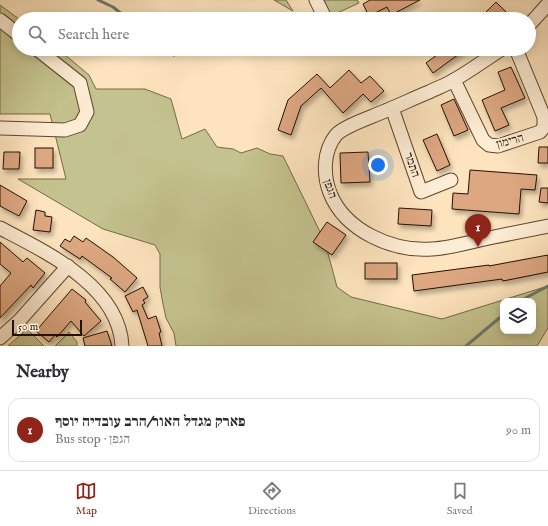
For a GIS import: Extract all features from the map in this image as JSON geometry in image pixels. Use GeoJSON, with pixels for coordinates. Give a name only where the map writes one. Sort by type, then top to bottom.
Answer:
{"type":"FeatureCollection","features":[{"type":"Feature","properties":{"kind":"street"},"geometry":{"type":"LineString","coordinates":[[316,0],[322,12]]}},
{"type":"Feature","properties":{"kind":"street"},"geometry":{"type":"LineString","coordinates":[[536,17],[548,4]]}},
{"type":"Feature","properties":{"kind":"street"},"geometry":{"type":"LineString","coordinates":[[0,20],[12,29]]}},
{"type":"Feature","properties":{"kind":"street"},"geometry":{"type":"LineString","coordinates":[[0,128],[65,130],[80,125],[87,112],[80,83],[46,56]]}},
{"type":"Feature","properties":{"kind":"street","name":"הגפן"},"geometry":{"type":"LineString","coordinates":[[491,56],[454,80],[352,125],[337,134],[328,146],[325,172],[327,185],[332,199],[355,226],[372,236],[394,245],[412,249],[431,250],[446,248],[548,226]]}},
{"type":"Feature","properties":{"kind":"street","name":"הרימון"},"geometry":{"type":"LineString","coordinates":[[454,80],[483,140],[489,145],[498,146],[540,132],[544,127],[544,117],[519,56]]}},
{"type":"Feature","properties":{"kind":"street","name":"התמר"},"geometry":{"type":"LineString","coordinates":[[392,108],[421,192],[451,180]]}},
{"type":"Feature","properties":{"kind":"street"},"geometry":{"type":"LineString","coordinates":[[0,228],[44,251],[68,266],[93,286],[111,310],[118,326],[122,346]]}},
{"type":"Feature","properties":{"kind":"street"},"geometry":{"type":"LineString","coordinates":[[0,338],[28,312],[68,266]]}},
{"type":"Feature","properties":{"kind":"shaded area"},"geometry":{"type":"Polygon","coordinates":[[[274,0],[286,0],[293,11],[274,0]]]}},
{"type":"Feature","properties":{"kind":"shaded area"},"geometry":{"type":"Polygon","coordinates":[[[323,0],[357,0],[359,3],[340,12],[329,12],[323,0]]]}},
{"type":"Feature","properties":{"kind":"shaded area"},"geometry":{"type":"Polygon","coordinates":[[[0,5],[12,14],[12,56],[66,56],[89,75],[96,89],[145,89],[171,99],[182,139],[205,129],[217,147],[233,149],[241,153],[257,148],[270,154],[283,156],[325,242],[337,287],[351,297],[442,319],[500,301],[500,334],[536,334],[536,298],[509,298],[548,286],[548,328],[537,346],[176,346],[174,333],[166,318],[163,304],[160,287],[160,254],[155,245],[103,229],[18,179],[66,179],[50,114],[0,114],[0,5]]]}},
{"type":"Feature","properties":{"kind":"shaded area"},"geometry":{"type":"Polygon","coordinates":[[[27,329],[44,346],[8,346],[27,329]]]}},
{"type":"Feature","properties":{"kind":"shaded area"},"geometry":{"type":"Polygon","coordinates":[[[69,332],[77,342],[77,346],[55,346],[69,332]]]}},
{"type":"Feature","properties":{"kind":"building"},"geometry":{"type":"Polygon","coordinates":[[[370,0],[420,0],[397,12],[390,12],[387,7],[377,12],[367,12],[363,4],[370,0]]]}},
{"type":"Feature","properties":{"kind":"building"},"geometry":{"type":"Polygon","coordinates":[[[496,2],[506,12],[486,12],[496,2]]]}},
{"type":"Feature","properties":{"kind":"building"},"geometry":{"type":"Polygon","coordinates":[[[436,56],[456,56],[433,73],[426,63],[436,56]]]}},
{"type":"Feature","properties":{"kind":"building"},"geometry":{"type":"Polygon","coordinates":[[[511,67],[525,98],[501,108],[509,125],[495,131],[482,100],[505,90],[498,72],[511,67]]]}},
{"type":"Feature","properties":{"kind":"building"},"geometry":{"type":"Polygon","coordinates":[[[349,70],[361,83],[370,76],[384,91],[371,102],[363,94],[343,113],[321,88],[301,106],[291,135],[278,130],[288,100],[317,74],[330,88],[349,70]]]}},
{"type":"Feature","properties":{"kind":"building"},"geometry":{"type":"Polygon","coordinates":[[[454,99],[468,130],[454,136],[441,105],[454,99]]]}},
{"type":"Feature","properties":{"kind":"building"},"geometry":{"type":"Polygon","coordinates":[[[437,134],[450,165],[437,171],[423,140],[437,134]]]}},
{"type":"Feature","properties":{"kind":"building"},"geometry":{"type":"Polygon","coordinates":[[[539,147],[548,147],[548,163],[538,163],[539,147]]]}},
{"type":"Feature","properties":{"kind":"building"},"geometry":{"type":"Polygon","coordinates":[[[35,148],[53,148],[53,168],[35,168],[35,148]]]}},
{"type":"Feature","properties":{"kind":"building"},"geometry":{"type":"Polygon","coordinates":[[[4,152],[20,152],[19,169],[3,169],[4,152]]]}},
{"type":"Feature","properties":{"kind":"building"},"geometry":{"type":"Polygon","coordinates":[[[368,152],[370,182],[341,183],[340,153],[368,152]]]}},
{"type":"Feature","properties":{"kind":"building"},"geometry":{"type":"Polygon","coordinates":[[[470,170],[537,175],[535,190],[521,189],[519,214],[452,209],[453,193],[468,194],[470,170]]]}},
{"type":"Feature","properties":{"kind":"building"},"geometry":{"type":"Polygon","coordinates":[[[0,185],[27,201],[19,216],[0,206],[0,185]]]}},
{"type":"Feature","properties":{"kind":"building"},"geometry":{"type":"Polygon","coordinates":[[[541,188],[548,188],[548,203],[539,202],[541,188]]]}},
{"type":"Feature","properties":{"kind":"building"},"geometry":{"type":"Polygon","coordinates":[[[399,208],[432,210],[431,226],[398,224],[399,208]]]}},
{"type":"Feature","properties":{"kind":"building"},"geometry":{"type":"Polygon","coordinates":[[[36,210],[45,212],[45,216],[52,217],[50,232],[33,230],[36,210]]]}},
{"type":"Feature","properties":{"kind":"building"},"geometry":{"type":"Polygon","coordinates":[[[327,222],[346,235],[332,255],[313,242],[327,222]]]}},
{"type":"Feature","properties":{"kind":"building"},"geometry":{"type":"Polygon","coordinates":[[[74,236],[83,242],[86,238],[113,257],[137,278],[125,292],[110,279],[112,278],[82,256],[80,259],[60,246],[65,239],[70,242],[74,236]]]}},
{"type":"Feature","properties":{"kind":"building"},"geometry":{"type":"Polygon","coordinates":[[[0,242],[23,262],[27,258],[45,273],[33,288],[31,285],[0,318],[0,286],[11,273],[0,264],[0,242]]]}},
{"type":"Feature","properties":{"kind":"building"},"geometry":{"type":"Polygon","coordinates":[[[548,255],[548,272],[503,281],[502,279],[414,291],[412,275],[489,266],[548,255]]]}},
{"type":"Feature","properties":{"kind":"building"},"geometry":{"type":"Polygon","coordinates":[[[365,263],[397,263],[397,279],[365,279],[365,263]]]}},
{"type":"Feature","properties":{"kind":"building"},"geometry":{"type":"Polygon","coordinates":[[[143,287],[148,297],[143,300],[145,303],[142,305],[148,319],[156,316],[161,332],[159,333],[162,346],[148,346],[137,310],[133,312],[125,296],[143,287]]]}},
{"type":"Feature","properties":{"kind":"building"},"geometry":{"type":"Polygon","coordinates":[[[72,289],[86,300],[85,302],[101,321],[84,336],[71,321],[57,337],[55,335],[49,342],[36,331],[72,289]]]}},
{"type":"Feature","properties":{"kind":"building"},"geometry":{"type":"Polygon","coordinates":[[[107,331],[112,346],[85,346],[83,338],[107,331]]]}},
{"type":"Feature","properties":{"kind":"waterway"},"geometry":{"type":"LineString","coordinates":[[98,0],[113,7],[119,12]]}},
{"type":"Feature","properties":{"kind":"waterway"},"geometry":{"type":"LineString","coordinates":[[526,298],[548,286]]}},
{"type":"Feature","properties":{"kind":"waterway"},"geometry":{"type":"LineString","coordinates":[[466,346],[500,318]]}},
{"type":"Feature","properties":{"kind":"place","name":"פארק מגדל האור/הרב עובדיה יוסף"},"geometry":{"type":"Point","coordinates":[478,247]}}]}
